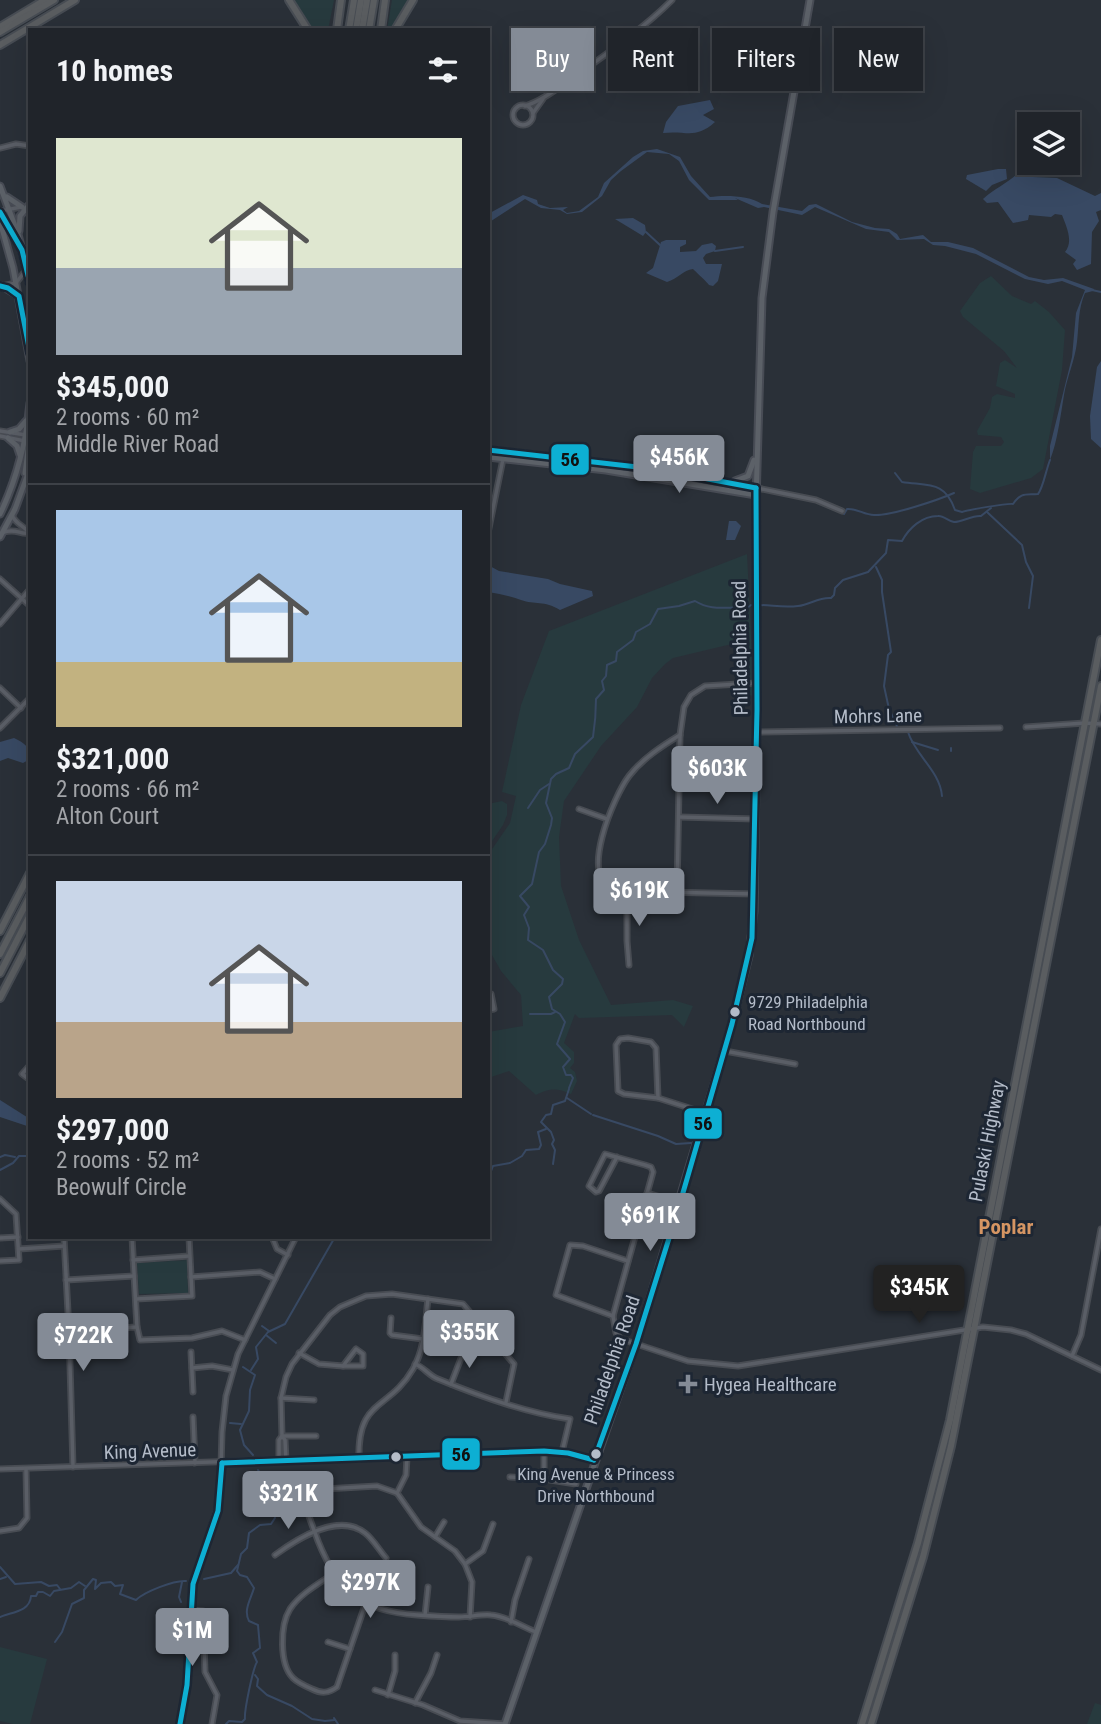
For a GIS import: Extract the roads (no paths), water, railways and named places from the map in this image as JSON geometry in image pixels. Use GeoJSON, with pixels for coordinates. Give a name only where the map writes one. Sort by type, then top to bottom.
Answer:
{"type":"FeatureCollection","features":[{"type":"Feature","properties":{"kind":"highway"},"geometry":{"type":"LineString","coordinates":[[0,28],[44,0]]}},
{"type":"Feature","properties":{"kind":"highway"},"geometry":{"type":"LineString","coordinates":[[0,28],[54,0]]}},
{"type":"Feature","properties":{"kind":"highway"},"geometry":{"type":"LineString","coordinates":[[29,28],[75,0]]}},
{"type":"Feature","properties":{"kind":"highway"},"geometry":{"type":"LineString","coordinates":[[289,0],[307,28]]}},
{"type":"Feature","properties":{"kind":"highway"},"geometry":{"type":"LineString","coordinates":[[337,28],[341,0]]}},
{"type":"Feature","properties":{"kind":"highway"},"geometry":{"type":"LineString","coordinates":[[349,28],[354,0]]}},
{"type":"Feature","properties":{"kind":"highway"},"geometry":{"type":"LineString","coordinates":[[356,28],[361,0]]}},
{"type":"Feature","properties":{"kind":"highway"},"geometry":{"type":"LineString","coordinates":[[362,28],[367,0]]}},
{"type":"Feature","properties":{"kind":"highway"},"geometry":{"type":"LineString","coordinates":[[369,28],[374,0]]}},
{"type":"Feature","properties":{"kind":"highway"},"geometry":{"type":"LineString","coordinates":[[381,28],[386,0]]}},
{"type":"Feature","properties":{"kind":"highway"},"geometry":{"type":"LineString","coordinates":[[397,28],[413,0]]}},
{"type":"Feature","properties":{"kind":"highway"},"geometry":{"type":"LineString","coordinates":[[2,44],[28,28]]}},
{"type":"Feature","properties":{"kind":"highway","name":"Pulaski Highway"},"geometry":{"type":"LineString","coordinates":[[862,1724],[919,1541],[950,1420],[1101,640]]}},
{"type":"Feature","properties":{"kind":"highway","name":"Pulaski Highway"},"geometry":{"type":"LineString","coordinates":[[870,1724],[938,1502],[1097,725],[1101,686]]}},
{"type":"Feature","properties":{"kind":"highway"},"geometry":{"type":"LineString","coordinates":[[0,931],[28,877]]}},
{"type":"Feature","properties":{"kind":"highway"},"geometry":{"type":"LineString","coordinates":[[0,954],[28,900]]}},
{"type":"Feature","properties":{"kind":"highway"},"geometry":{"type":"LineString","coordinates":[[0,973],[28,919]]}},
{"type":"Feature","properties":{"kind":"highway"},"geometry":{"type":"LineString","coordinates":[[0,998],[28,944]]}},
{"type":"Feature","properties":{"kind":"main road","name":"Philadelphia Road"},"geometry":{"type":"LineString","coordinates":[[505,1724],[636,1344],[679,1206],[749,956],[754,894],[757,732],[756,488],[762,305],[773,212],[810,0]]}},
{"type":"Feature","properties":{"kind":"main road"},"geometry":{"type":"LineString","coordinates":[[0,186],[9,200],[27,206],[19,221],[25,261]]}},
{"type":"Feature","properties":{"kind":"main road"},"geometry":{"type":"LineString","coordinates":[[3,193],[2,210],[22,250],[28,274]]}},
{"type":"Feature","properties":{"kind":"main road"},"geometry":{"type":"LineString","coordinates":[[0,221],[19,296],[28,348]]}},
{"type":"Feature","properties":{"kind":"main road"},"geometry":{"type":"LineString","coordinates":[[1,286],[19,296]]}},
{"type":"Feature","properties":{"kind":"main road"},"geometry":{"type":"LineString","coordinates":[[21,457],[9,435],[22,427],[28,418]]}},
{"type":"Feature","properties":{"kind":"main road"},"geometry":{"type":"LineString","coordinates":[[24,485],[28,418]]}},
{"type":"Feature","properties":{"kind":"main road"},"geometry":{"type":"LineString","coordinates":[[0,514],[28,440]]}},
{"type":"Feature","properties":{"kind":"main road"},"geometry":{"type":"LineString","coordinates":[[490,450],[655,469],[756,488]]}},
{"type":"Feature","properties":{"kind":"main road"},"geometry":{"type":"LineString","coordinates":[[724,482],[748,477],[757,453]]}},
{"type":"Feature","properties":{"kind":"main road"},"geometry":{"type":"LineString","coordinates":[[490,457],[606,470],[756,495]]}},
{"type":"Feature","properties":{"kind":"main road"},"geometry":{"type":"LineString","coordinates":[[1,534],[28,475]]}},
{"type":"Feature","properties":{"kind":"street"},"geometry":{"type":"LineString","coordinates":[[544,98],[526,125],[519,125],[514,121],[514,111],[518,107],[544,98],[638,30],[672,0]]}},
{"type":"Feature","properties":{"kind":"street"},"geometry":{"type":"LineString","coordinates":[[525,106],[530,109],[532,115]]}},
{"type":"Feature","properties":{"kind":"street"},"geometry":{"type":"LineString","coordinates":[[0,148],[13,144],[28,146]]}},
{"type":"Feature","properties":{"kind":"street"},"geometry":{"type":"LineString","coordinates":[[2,210],[27,206]]}},
{"type":"Feature","properties":{"kind":"street"},"geometry":{"type":"LineString","coordinates":[[1,286],[16,283],[27,269]]}},
{"type":"Feature","properties":{"kind":"street"},"geometry":{"type":"LineString","coordinates":[[0,434],[28,440]]}},
{"type":"Feature","properties":{"kind":"street"},"geometry":{"type":"LineString","coordinates":[[490,523],[503,459]]}},
{"type":"Feature","properties":{"kind":"street"},"geometry":{"type":"LineString","coordinates":[[756,488],[816,500],[842,511]]}},
{"type":"Feature","properties":{"kind":"street"},"geometry":{"type":"LineString","coordinates":[[756,495],[772,491]]}},
{"type":"Feature","properties":{"kind":"street"},"geometry":{"type":"LineString","coordinates":[[12,515],[15,522],[28,532]]}},
{"type":"Feature","properties":{"kind":"street"},"geometry":{"type":"LineString","coordinates":[[1,534],[13,529],[28,533]]}},
{"type":"Feature","properties":{"kind":"street"},"geometry":{"type":"LineString","coordinates":[[0,579],[28,604]]}},
{"type":"Feature","properties":{"kind":"street"},"geometry":{"type":"LineString","coordinates":[[0,624],[28,592]]}},
{"type":"Feature","properties":{"kind":"street"},"geometry":{"type":"LineString","coordinates":[[677,892],[680,735],[684,707],[694,692],[711,685],[757,684]]}},
{"type":"Feature","properties":{"kind":"street"},"geometry":{"type":"LineString","coordinates":[[0,688],[21,708]]}},
{"type":"Feature","properties":{"kind":"street"},"geometry":{"type":"LineString","coordinates":[[0,728],[28,700]]}},
{"type":"Feature","properties":{"kind":"street"},"geometry":{"type":"LineString","coordinates":[[1026,727],[1085,723],[1097,725]]}},
{"type":"Feature","properties":{"kind":"street","name":"Mohrs Lane"},"geometry":{"type":"LineString","coordinates":[[757,732],[1000,728]]}},
{"type":"Feature","properties":{"kind":"street"},"geometry":{"type":"LineString","coordinates":[[680,735],[630,775],[607,819],[600,852],[600,879],[605,887],[611,890],[754,894]]}},
{"type":"Feature","properties":{"kind":"street"},"geometry":{"type":"LineString","coordinates":[[579,809],[607,819]]}},
{"type":"Feature","properties":{"kind":"street"},"geometry":{"type":"LineString","coordinates":[[679,817],[755,819]]}},
{"type":"Feature","properties":{"kind":"street"},"geometry":{"type":"LineString","coordinates":[[628,891],[626,934],[629,965]]}},
{"type":"Feature","properties":{"kind":"street"},"geometry":{"type":"LineString","coordinates":[[490,994],[494,1009],[490,1010]]}},
{"type":"Feature","properties":{"kind":"street"},"geometry":{"type":"LineString","coordinates":[[658,1098],[658,1055],[655,1046],[648,1041],[620,1039],[616,1042],[615,1052],[618,1091],[658,1098],[705,1113]]}},
{"type":"Feature","properties":{"kind":"street"},"geometry":{"type":"LineString","coordinates":[[724,1050],[795,1064]]}},
{"type":"Feature","properties":{"kind":"street"},"geometry":{"type":"LineString","coordinates":[[617,1157],[599,1191],[590,1188],[605,1154],[617,1157],[652,1169],[647,1196],[613,1315],[617,1336],[688,1361],[738,1367],[967,1329],[1011,1330],[1026,1334],[1101,1370]]}},
{"type":"Feature","properties":{"kind":"street"},"geometry":{"type":"LineString","coordinates":[[647,1196],[679,1206]]}},
{"type":"Feature","properties":{"kind":"street"},"geometry":{"type":"LineString","coordinates":[[0,1199],[16,1214],[19,1249],[19,1261],[0,1261]]}},
{"type":"Feature","properties":{"kind":"street"},"geometry":{"type":"LineString","coordinates":[[1072,1356],[1081,1335],[1101,1229]]}},
{"type":"Feature","properties":{"kind":"street"},"geometry":{"type":"LineString","coordinates":[[0,1238],[18,1237]]}},
{"type":"Feature","properties":{"kind":"street"},"geometry":{"type":"LineString","coordinates":[[64,1239],[73,1467]]}},
{"type":"Feature","properties":{"kind":"street"},"geometry":{"type":"LineString","coordinates":[[132,1239],[138,1337],[143,1341],[199,1337],[222,1331],[245,1340]]}},
{"type":"Feature","properties":{"kind":"street"},"geometry":{"type":"LineString","coordinates":[[136,1299],[192,1296],[189,1239]]}},
{"type":"Feature","properties":{"kind":"street"},"geometry":{"type":"LineString","coordinates":[[273,1239],[277,1249],[288,1255]]}},
{"type":"Feature","properties":{"kind":"street"},"geometry":{"type":"LineString","coordinates":[[180,1724],[188,1676],[191,1610],[197,1566],[218,1511],[222,1421],[233,1370],[295,1239]]}},
{"type":"Feature","properties":{"kind":"street"},"geometry":{"type":"LineString","coordinates":[[613,1315],[556,1295],[559,1282],[572,1244],[628,1261]]}},
{"type":"Feature","properties":{"kind":"street"},"geometry":{"type":"LineString","coordinates":[[19,1249],[64,1246]]}},
{"type":"Feature","properties":{"kind":"street"},"geometry":{"type":"LineString","coordinates":[[133,1260],[189,1256]]}},
{"type":"Feature","properties":{"kind":"street"},"geometry":{"type":"LineString","coordinates":[[191,1277],[260,1272],[275,1279]]}},
{"type":"Feature","properties":{"kind":"street"},"geometry":{"type":"LineString","coordinates":[[66,1280],[134,1276]]}},
{"type":"Feature","properties":{"kind":"street"},"geometry":{"type":"LineString","coordinates":[[286,1461],[281,1398],[286,1377],[299,1353],[330,1315],[345,1304],[366,1296],[381,1293],[456,1301],[466,1306],[512,1362],[514,1371],[506,1402]]}},
{"type":"Feature","properties":{"kind":"street"},"geometry":{"type":"LineString","coordinates":[[359,1459],[359,1436],[364,1420],[403,1384],[415,1364],[423,1339],[428,1298]]}},
{"type":"Feature","properties":{"kind":"street"},"geometry":{"type":"LineString","coordinates":[[391,1318],[392,1335],[423,1339]]}},
{"type":"Feature","properties":{"kind":"street"},"geometry":{"type":"LineString","coordinates":[[69,1331],[137,1327]]}},
{"type":"Feature","properties":{"kind":"street"},"geometry":{"type":"LineString","coordinates":[[451,1384],[465,1348]]}},
{"type":"Feature","properties":{"kind":"street"},"geometry":{"type":"LineString","coordinates":[[299,1353],[319,1364],[343,1366],[361,1367],[363,1354],[356,1349],[343,1366]]}},
{"type":"Feature","properties":{"kind":"street"},"geometry":{"type":"LineString","coordinates":[[191,1352],[193,1392]]}},
{"type":"Feature","properties":{"kind":"street"},"geometry":{"type":"LineString","coordinates":[[415,1364],[433,1377],[451,1384],[536,1413],[570,1419],[562,1452]]}},
{"type":"Feature","properties":{"kind":"street"},"geometry":{"type":"LineString","coordinates":[[192,1368],[212,1366],[233,1370]]}},
{"type":"Feature","properties":{"kind":"street"},"geometry":{"type":"LineString","coordinates":[[281,1398],[314,1400]]}},
{"type":"Feature","properties":{"kind":"street"},"geometry":{"type":"LineString","coordinates":[[193,1417],[195,1463]]}},
{"type":"Feature","properties":{"kind":"street"},"geometry":{"type":"LineString","coordinates":[[282,1436],[316,1436]]}},
{"type":"Feature","properties":{"kind":"street"},"geometry":{"type":"LineString","coordinates":[[279,1461],[279,1440],[282,1436]]}},
{"type":"Feature","properties":{"kind":"street"},"geometry":{"type":"LineString","coordinates":[[544,1451],[544,1479]]}},
{"type":"Feature","properties":{"kind":"street","name":"King Avenue"},"geometry":{"type":"LineString","coordinates":[[0,1469],[544,1451],[562,1452],[594,1461]]}},
{"type":"Feature","properties":{"kind":"street"},"geometry":{"type":"LineString","coordinates":[[397,1493],[406,1475],[407,1457]]}},
{"type":"Feature","properties":{"kind":"street"},"geometry":{"type":"LineString","coordinates":[[0,1531],[19,1528],[27,1518],[26,1469]]}},
{"type":"Feature","properties":{"kind":"street"},"geometry":{"type":"LineString","coordinates":[[510,1478],[576,1484]]}},
{"type":"Feature","properties":{"kind":"street"},"geometry":{"type":"LineString","coordinates":[[470,1617],[472,1582],[465,1564],[455,1550],[418,1523],[397,1493],[377,1486],[307,1490],[306,1505],[333,1574],[345,1589],[365,1604],[386,1612],[470,1617],[492,1615],[536,1632]]}},
{"type":"Feature","properties":{"kind":"street"},"geometry":{"type":"LineString","coordinates":[[435,1537],[444,1522]]}},
{"type":"Feature","properties":{"kind":"street"},"geometry":{"type":"LineString","coordinates":[[465,1564],[483,1551],[493,1524]]}},
{"type":"Feature","properties":{"kind":"street"},"geometry":{"type":"LineString","coordinates":[[275,1555],[292,1542],[315,1532],[338,1527],[359,1530],[371,1538],[386,1558]]}},
{"type":"Feature","properties":{"kind":"street"},"geometry":{"type":"LineString","coordinates":[[511,1622],[515,1600],[529,1559]]}},
{"type":"Feature","properties":{"kind":"street"},"geometry":{"type":"LineString","coordinates":[[333,1574],[309,1590],[289,1611],[283,1633],[285,1664],[292,1677],[318,1692],[328,1692],[337,1686],[365,1604]]}},
{"type":"Feature","properties":{"kind":"street"},"geometry":{"type":"LineString","coordinates":[[425,1615],[428,1587]]}},
{"type":"Feature","properties":{"kind":"street"},"geometry":{"type":"LineString","coordinates":[[191,1610],[204,1611],[205,1672],[218,1695],[212,1724]]}},
{"type":"Feature","properties":{"kind":"street"},"geometry":{"type":"LineString","coordinates":[[328,1642],[350,1649]]}},
{"type":"Feature","properties":{"kind":"street"},"geometry":{"type":"LineString","coordinates":[[388,1695],[395,1671],[395,1655]]}},
{"type":"Feature","properties":{"kind":"street"},"geometry":{"type":"LineString","coordinates":[[415,1703],[432,1673],[437,1655]]}},
{"type":"Feature","properties":{"kind":"street"},"geometry":{"type":"LineString","coordinates":[[374,1690],[460,1721],[505,1724]]}},
{"type":"Feature","properties":{"kind":"water"},"geometry":{"type":"Polygon","coordinates":[[[710,100],[714,109],[703,115],[715,122],[708,128],[696,133],[663,133],[666,122],[678,106],[710,100]]]}},
{"type":"Feature","properties":{"kind":"water"},"geometry":{"type":"Polygon","coordinates":[[[657,149],[680,157],[691,176],[710,197],[744,197],[762,204],[802,211],[809,205],[816,204],[852,222],[889,229],[900,239],[923,235],[931,242],[948,242],[973,248],[1029,277],[1044,280],[1063,278],[1094,289],[1085,293],[1081,305],[1076,349],[1050,460],[1050,446],[1072,357],[1076,313],[1085,290],[1062,281],[1048,284],[1025,279],[976,254],[933,245],[924,239],[897,240],[889,232],[866,229],[815,207],[802,215],[758,208],[735,198],[738,200],[709,200],[689,180],[679,161],[669,154],[647,152],[611,180],[602,196],[582,212],[567,214],[560,210],[541,208],[525,199],[490,222],[490,213],[523,195],[550,208],[568,207],[563,210],[567,213],[579,211],[598,197],[604,183],[643,151],[657,149]]]}},
{"type":"Feature","properties":{"kind":"water"},"geometry":{"type":"Polygon","coordinates":[[[1006,169],[1007,179],[992,185],[986,191],[966,179],[967,175],[1006,169]]]}},
{"type":"Feature","properties":{"kind":"water"},"geometry":{"type":"Polygon","coordinates":[[[1017,174],[1057,178],[1095,196],[1101,193],[1101,210],[1096,212],[1099,221],[1092,232],[1091,264],[1077,270],[1073,264],[1076,260],[1065,252],[1069,238],[1062,215],[1029,215],[1028,220],[1013,223],[998,202],[987,203],[983,199],[1017,174]]]}},
{"type":"Feature","properties":{"kind":"water"},"geometry":{"type":"Polygon","coordinates":[[[633,218],[645,225],[646,232],[643,236],[615,219],[633,218]]]}},
{"type":"Feature","properties":{"kind":"water"},"geometry":{"type":"Polygon","coordinates":[[[686,240],[686,244],[680,247],[680,252],[696,251],[702,245],[712,243],[716,246],[715,251],[703,258],[706,264],[722,264],[718,281],[713,286],[709,285],[693,269],[667,282],[646,273],[653,268],[661,242],[686,240]]]}},
{"type":"Feature","properties":{"kind":"water"},"geometry":{"type":"Polygon","coordinates":[[[1101,361],[1101,448],[1091,439],[1090,416],[1097,367],[1101,361]]]}},
{"type":"Feature","properties":{"kind":"water"},"geometry":{"type":"Polygon","coordinates":[[[729,521],[736,521],[741,526],[735,540],[726,540],[729,521]]]}},
{"type":"Feature","properties":{"kind":"water"},"geometry":{"type":"Polygon","coordinates":[[[490,566],[499,571],[548,579],[592,591],[593,596],[560,610],[490,592],[490,566]]]}},
{"type":"Feature","properties":{"kind":"water"},"geometry":{"type":"Polygon","coordinates":[[[14,738],[21,742],[28,749],[28,760],[23,763],[8,758],[0,761],[0,742],[14,738]]]}},
{"type":"Feature","properties":{"kind":"water"},"geometry":{"type":"Polygon","coordinates":[[[0,1100],[28,1118],[28,1126],[0,1117],[0,1100]]]}},
{"type":"Feature","properties":{"kind":"waterway"},"geometry":{"type":"LineString","coordinates":[[646,232],[660,245]]}},
{"type":"Feature","properties":{"kind":"waterway"},"geometry":{"type":"LineString","coordinates":[[715,251],[743,247]]}},
{"type":"Feature","properties":{"kind":"waterway"},"geometry":{"type":"LineString","coordinates":[[1092,290],[1101,292]]}},
{"type":"Feature","properties":{"kind":"waterway"},"geometry":{"type":"LineString","coordinates":[[895,473],[902,482],[941,489],[955,510],[962,512],[1013,504],[1021,496],[1038,494],[1050,460]]}},
{"type":"Feature","properties":{"kind":"waterway"},"geometry":{"type":"LineString","coordinates":[[844,514],[847,509],[882,515],[954,493]]}},
{"type":"Feature","properties":{"kind":"waterway"},"geometry":{"type":"LineString","coordinates":[[758,605],[793,607],[831,598],[835,588],[843,580],[868,572],[886,553],[888,540],[902,541],[921,520],[940,516],[957,522],[981,516],[991,508]]}},
{"type":"Feature","properties":{"kind":"waterway"},"geometry":{"type":"LineString","coordinates":[[987,512],[1022,545],[1033,576],[1029,608]]}},
{"type":"Feature","properties":{"kind":"waterway"},"geometry":{"type":"LineString","coordinates":[[876,567],[882,580],[891,652],[888,655],[884,686],[889,709],[897,726]]}},
{"type":"Feature","properties":{"kind":"waterway"},"geometry":{"type":"LineString","coordinates":[[569,1088],[573,1078],[566,1075],[563,1067],[570,1059],[557,1044],[565,1022],[560,1014],[552,1009],[549,997],[562,984],[563,979],[553,970],[543,950],[528,940],[529,928],[524,915],[529,907],[520,896],[532,884],[539,852],[545,844],[551,825],[552,818],[546,803],[551,779],[569,768],[575,754],[593,737],[596,699],[604,690],[602,681],[606,676],[607,665],[616,661],[617,652],[633,640],[636,632],[650,624],[658,609],[695,601],[714,608],[747,608],[751,605]]}},
{"type":"Feature","properties":{"kind":"waterway"},"geometry":{"type":"LineString","coordinates":[[908,732],[937,779],[942,796]]}},
{"type":"Feature","properties":{"kind":"waterway"},"geometry":{"type":"LineString","coordinates":[[912,742],[938,750]]}},
{"type":"Feature","properties":{"kind":"waterway"},"geometry":{"type":"LineString","coordinates":[[528,808],[540,790],[549,784]]}},
{"type":"Feature","properties":{"kind":"waterway"},"geometry":{"type":"LineString","coordinates":[[530,1014],[555,1012]]}},
{"type":"Feature","properties":{"kind":"waterway"},"geometry":{"type":"LineString","coordinates":[[553,1164],[554,1140],[551,1132],[541,1122],[546,1115],[551,1114],[553,1105],[565,1101],[569,1089]]}},
{"type":"Feature","properties":{"kind":"waterway"},"geometry":{"type":"LineString","coordinates":[[567,1098],[591,1114]]}},
{"type":"Feature","properties":{"kind":"waterway"},"geometry":{"type":"LineString","coordinates":[[593,1115],[676,1144],[691,1143]]}},
{"type":"Feature","properties":{"kind":"waterway"},"geometry":{"type":"LineString","coordinates":[[490,1174],[493,1166],[510,1163],[522,1156],[526,1150],[539,1149],[541,1145],[538,1132],[546,1129]]}},
{"type":"Feature","properties":{"kind":"waterway"},"geometry":{"type":"LineString","coordinates":[[0,1170],[19,1156],[28,1156]]}},
{"type":"Feature","properties":{"kind":"waterway"},"geometry":{"type":"LineString","coordinates":[[0,1157],[15,1157]]}},
{"type":"Feature","properties":{"kind":"waterway"},"geometry":{"type":"LineString","coordinates":[[251,1370],[258,1359],[256,1347],[268,1332],[285,1324],[334,1239]]}},
{"type":"Feature","properties":{"kind":"waterway"},"geometry":{"type":"LineString","coordinates":[[262,1326],[269,1331]]}},
{"type":"Feature","properties":{"kind":"waterway"},"geometry":{"type":"LineString","coordinates":[[266,1335],[276,1343]]}},
{"type":"Feature","properties":{"kind":"waterway"},"geometry":{"type":"LineString","coordinates":[[243,1367],[255,1375],[250,1390],[249,1411],[240,1430],[244,1445],[253,1455]]}},
{"type":"Feature","properties":{"kind":"waterway"},"geometry":{"type":"LineString","coordinates":[[230,1423],[241,1424]]}},
{"type":"Feature","properties":{"kind":"waterway"},"geometry":{"type":"LineString","coordinates":[[226,1724],[229,1721],[242,1722],[245,1719],[257,1662],[253,1653],[260,1648],[258,1625],[247,1617],[254,1588],[247,1577],[237,1571],[241,1554],[247,1548],[249,1533],[260,1525],[271,1524],[275,1518],[272,1489],[258,1470]]}},
{"type":"Feature","properties":{"kind":"waterway"},"geometry":{"type":"LineString","coordinates":[[204,1579],[231,1573],[238,1565]]}},
{"type":"Feature","properties":{"kind":"waterway"},"geometry":{"type":"LineString","coordinates":[[0,1567],[15,1584],[41,1582],[49,1586],[57,1585],[60,1589]]}},
{"type":"Feature","properties":{"kind":"waterway"},"geometry":{"type":"LineString","coordinates":[[0,1579],[6,1577]]}},
{"type":"Feature","properties":{"kind":"waterway"},"geometry":{"type":"LineString","coordinates":[[55,1642],[62,1632],[72,1604],[84,1598],[84,1590],[93,1579],[96,1580],[95,1589],[101,1583],[123,1585],[120,1594],[136,1600],[160,1587],[186,1581]]}},
{"type":"Feature","properties":{"kind":"waterway"},"geometry":{"type":"LineString","coordinates":[[0,1617],[24,1608],[31,1596],[36,1596],[38,1592],[50,1596],[54,1591],[71,1588],[79,1582],[85,1586]]}},
{"type":"Feature","properties":{"kind":"waterway"},"geometry":{"type":"LineString","coordinates":[[181,1602],[179,1597],[182,1582]]}},
{"type":"Feature","properties":{"kind":"waterway"},"geometry":{"type":"LineString","coordinates":[[255,1675],[258,1679],[257,1686],[267,1695],[312,1719],[335,1720]]}},
{"type":"Feature","properties":{"kind":"waterway"},"geometry":{"type":"LineString","coordinates":[[334,1718],[338,1724]]}},
{"type":"Feature","properties":{"kind":"place","name":"9729 Philadelphia Road Northbound"},"geometry":{"type":"Point","coordinates":[735,1012]}},
{"type":"Feature","properties":{"kind":"place","name":"Hygea Healthcare"},"geometry":{"type":"Point","coordinates":[688,1384]}},
{"type":"Feature","properties":{"kind":"place","name":"King Avenue & Princess Drive Northbound"},"geometry":{"type":"Point","coordinates":[596,1454]}},
{"type":"Feature","properties":{"kind":"district","name":"Poplar"},"geometry":{"type":"Point","coordinates":[1006,1227]}}]}
